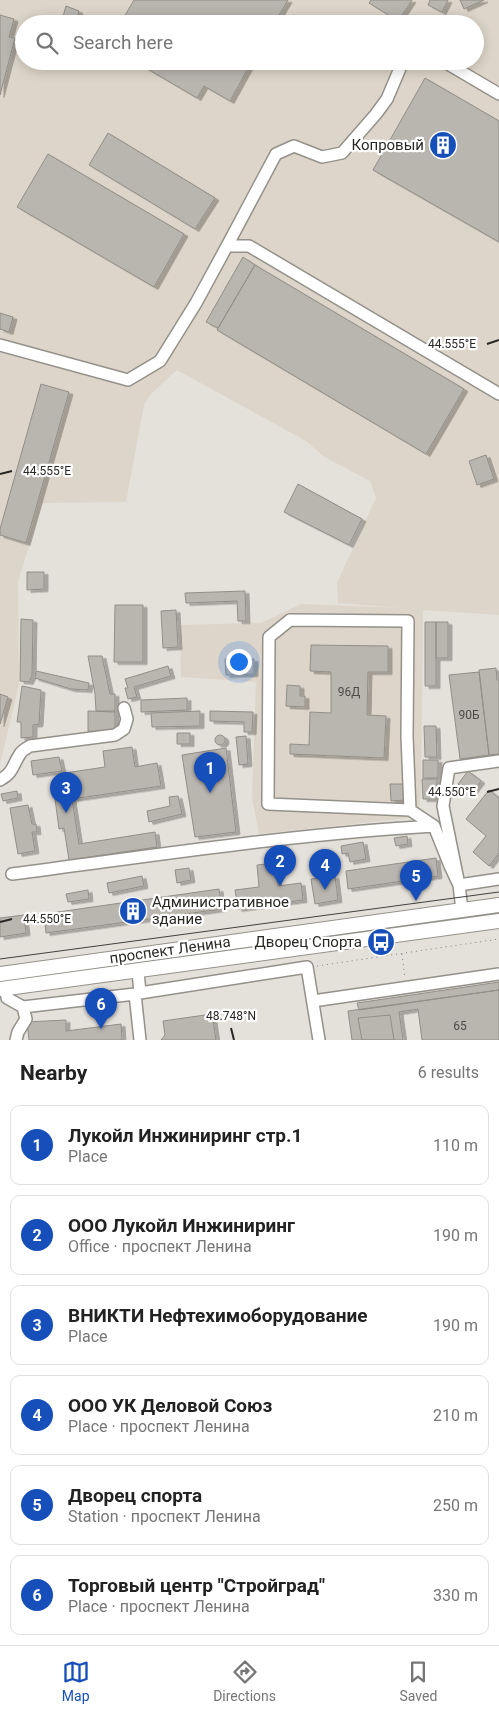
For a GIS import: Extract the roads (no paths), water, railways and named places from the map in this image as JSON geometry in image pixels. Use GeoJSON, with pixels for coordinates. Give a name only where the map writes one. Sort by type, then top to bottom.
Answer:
{"type":"FeatureCollection","features":[{"type":"Feature","properties":{"kind":"main road","name":"проспект Ленина"},"geometry":{"type":"LineString","coordinates":[[0,974],[499,906]]}},
{"type":"Feature","properties":{"kind":"main road"},"geometry":{"type":"LineString","coordinates":[[462,910],[464,926]]}},
{"type":"Feature","properties":{"kind":"main road","name":"проспект Ленина"},"geometry":{"type":"LineString","coordinates":[[3,994],[138,971],[499,921]]}},
{"type":"Feature","properties":{"kind":"lane"},"geometry":{"type":"LineString","coordinates":[[0,345],[128,380],[160,361],[196,303],[276,154],[294,146],[322,157],[342,153],[376,114],[387,98],[399,70]]}},
{"type":"Feature","properties":{"kind":"lane"},"geometry":{"type":"LineString","coordinates":[[458,70],[499,94]]}},
{"type":"Feature","properties":{"kind":"lane"},"geometry":{"type":"LineString","coordinates":[[227,246],[249,246],[499,394]]}},
{"type":"Feature","properties":{"kind":"lane"},"geometry":{"type":"LineString","coordinates":[[410,810],[407,736],[408,621],[290,620],[269,637],[268,804],[410,810],[434,826],[460,885]]}},
{"type":"Feature","properties":{"kind":"lane"},"geometry":{"type":"LineString","coordinates":[[0,780],[9,775],[16,765],[21,752],[30,746],[115,734],[124,729],[126,719],[124,708]]}},
{"type":"Feature","properties":{"kind":"lane"},"geometry":{"type":"LineString","coordinates":[[462,910],[460,885],[443,806],[448,768],[499,762]]}},
{"type":"Feature","properties":{"kind":"lane"},"geometry":{"type":"LineString","coordinates":[[12,874],[261,842],[434,826]]}},
{"type":"Feature","properties":{"kind":"lane"},"geometry":{"type":"LineString","coordinates":[[460,885],[499,879]]}},
{"type":"Feature","properties":{"kind":"lane"},"geometry":{"type":"LineString","coordinates":[[23,1008],[138,993],[307,967],[319,1040]]}},
{"type":"Feature","properties":{"kind":"lane"},"geometry":{"type":"LineString","coordinates":[[138,971],[140,1040]]}},
{"type":"Feature","properties":{"kind":"lane"},"geometry":{"type":"LineString","coordinates":[[313,1001],[499,974]]}},
{"type":"Feature","properties":{"kind":"lane"},"geometry":{"type":"LineString","coordinates":[[3,994],[23,1008],[26,1019],[18,1032],[16,1040]]}},
{"type":"Feature","properties":{"kind":"tram line"},"geometry":{"type":"LineString","coordinates":[[0,959],[499,892]]}},
{"type":"Feature","properties":{"kind":"place","name":"Копровый"},"geometry":{"type":"Point","coordinates":[443,145]}},
{"type":"Feature","properties":{"kind":"place","name":"Лукойл Инжиниринг стр.1"},"geometry":{"type":"Point","coordinates":[210,793]}},
{"type":"Feature","properties":{"kind":"place","name":"ВНИКТИ Нефтехимоборудование"},"geometry":{"type":"Point","coordinates":[66,813]}},
{"type":"Feature","properties":{"kind":"place","name":"ООО Лукойл Инжиниринг"},"geometry":{"type":"Point","coordinates":[280,886]}},
{"type":"Feature","properties":{"kind":"place","name":"ООО УК Деловой Союз"},"geometry":{"type":"Point","coordinates":[325,890]}},
{"type":"Feature","properties":{"kind":"place","name":"Дворец спорта"},"geometry":{"type":"Point","coordinates":[416,901]}},
{"type":"Feature","properties":{"kind":"place","name":"Административное здание"},"geometry":{"type":"Point","coordinates":[133,911]}},
{"type":"Feature","properties":{"kind":"place","name":"Дворец Спорта"},"geometry":{"type":"Point","coordinates":[381,942]}},
{"type":"Feature","properties":{"kind":"place","name":"Торговый центр \"Стройград\""},"geometry":{"type":"Point","coordinates":[101,1029]}}]}
